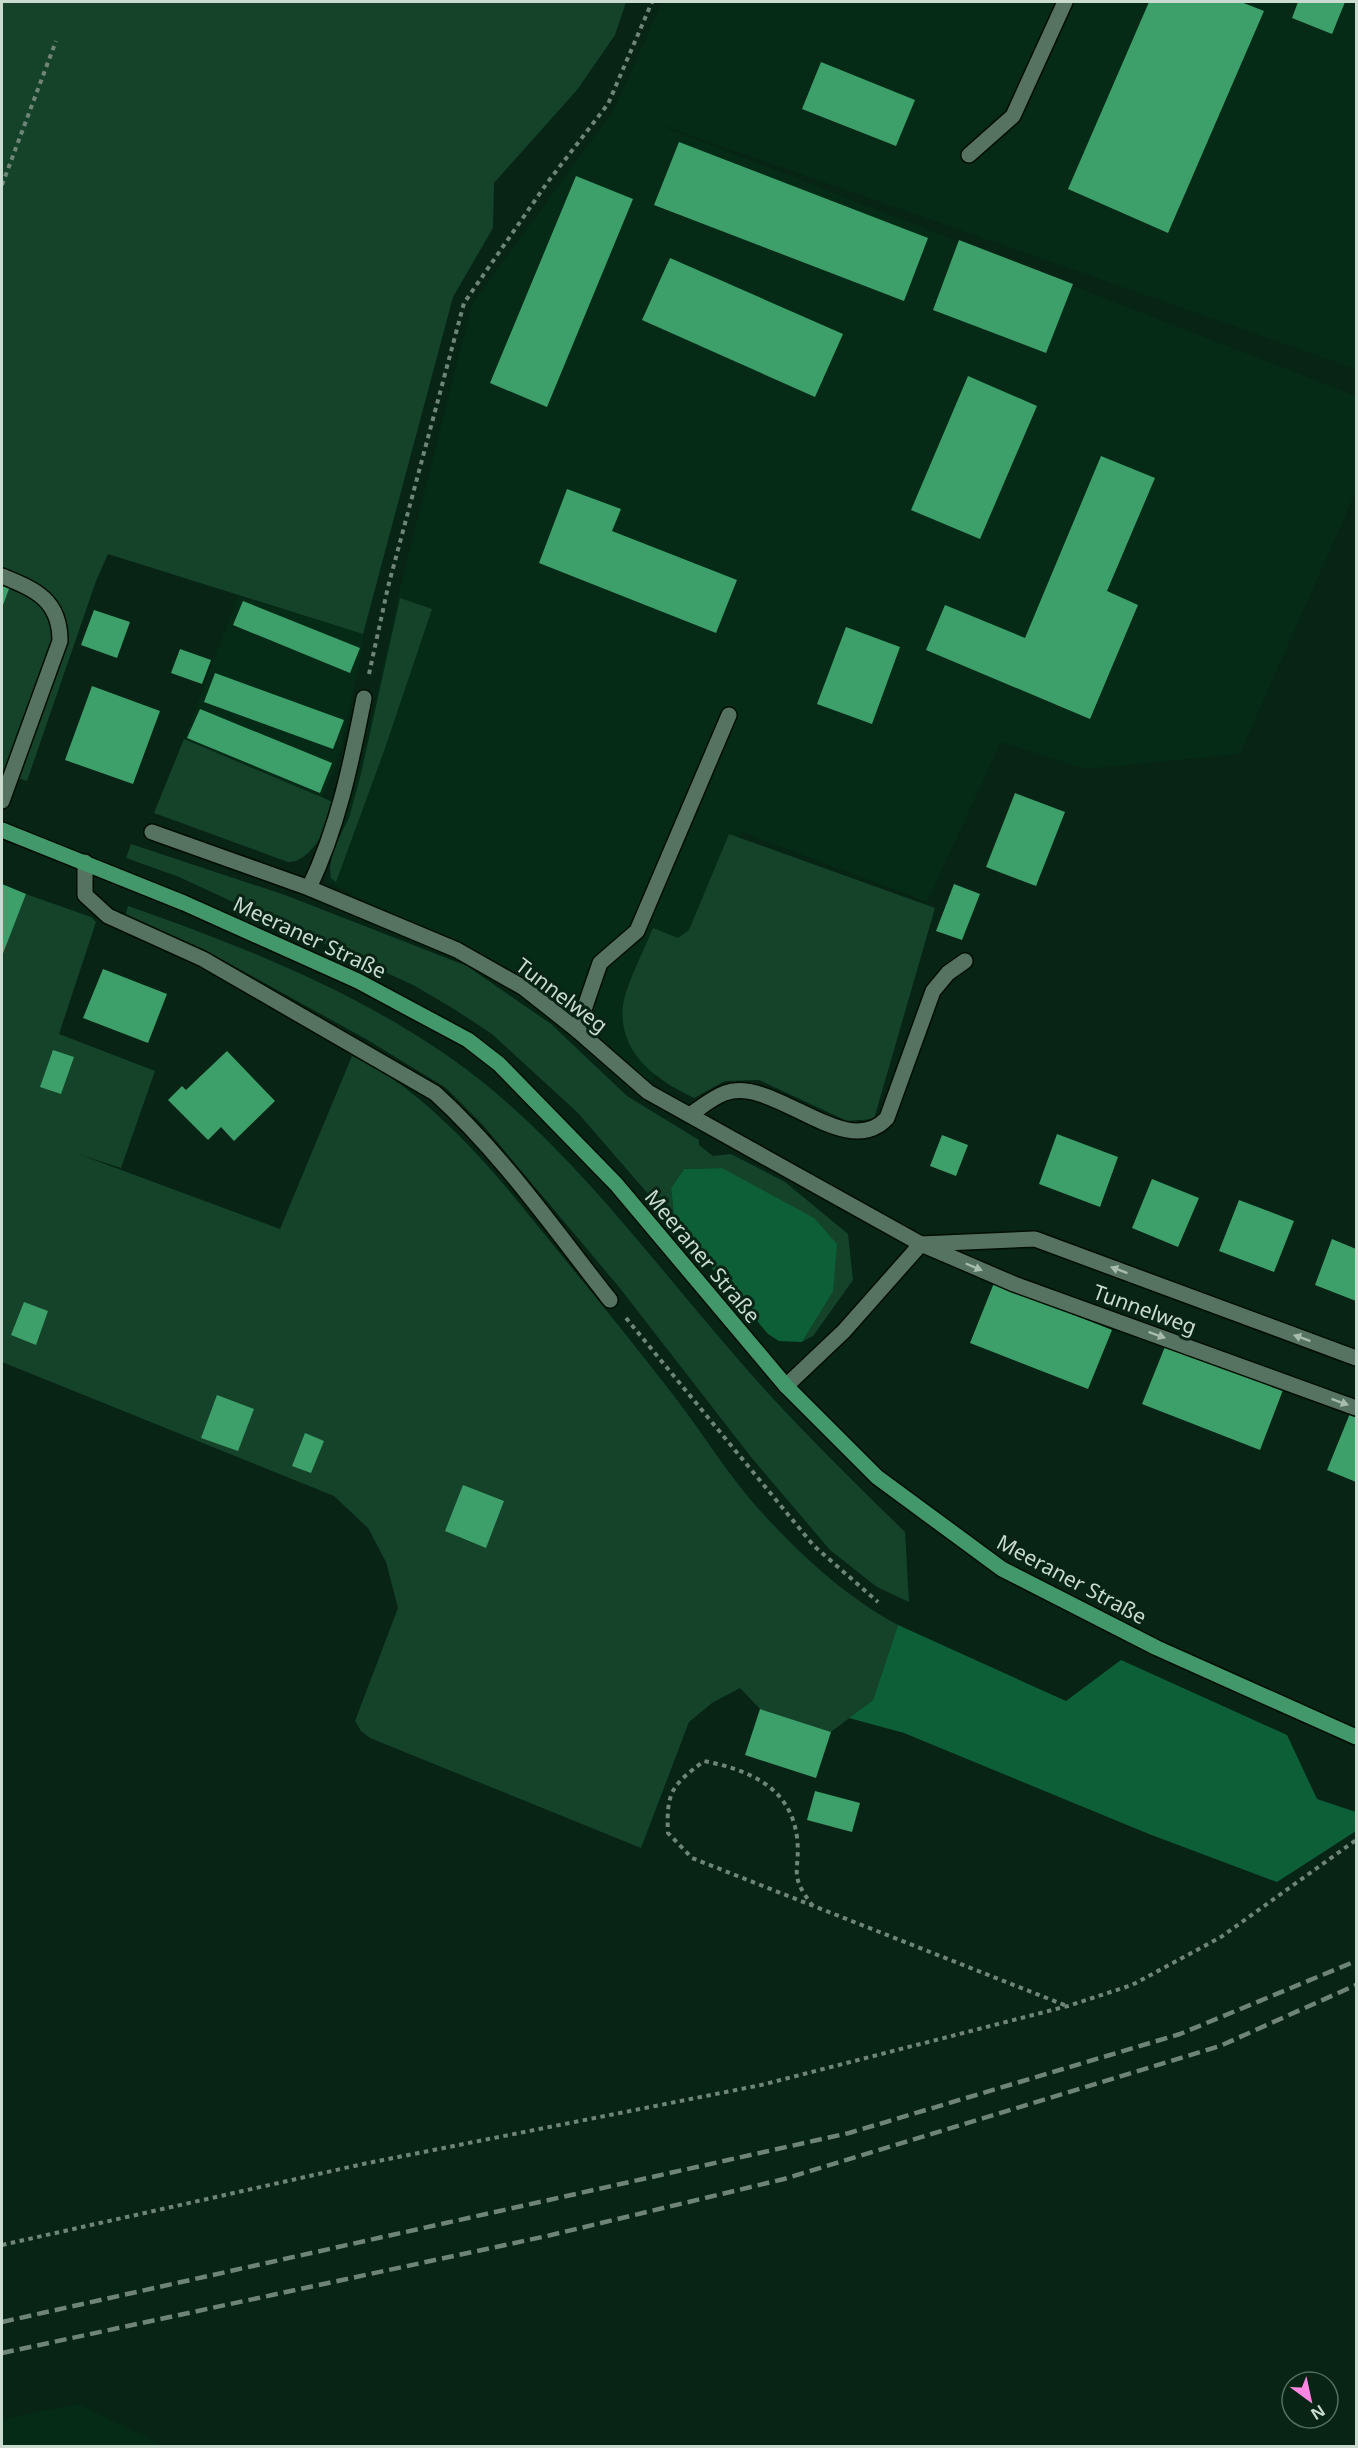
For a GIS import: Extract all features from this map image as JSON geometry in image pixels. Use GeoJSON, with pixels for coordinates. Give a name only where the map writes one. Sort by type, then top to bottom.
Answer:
{"type":"FeatureCollection","features":[{"type":"Feature","properties":{"kind":"main road","name":"Meeraner Straße"},"geometry":{"type":"LineString","coordinates":[[2,830],[85,862],[358,981],[468,1040],[514,1080],[616,1184],[786,1386],[877,1477],[1002,1569],[1157,1648],[1356,1737]]}},
{"type":"Feature","properties":{"kind":"street"},"geometry":{"type":"LineString","coordinates":[[969,155],[1013,116],[1065,2]]}},
{"type":"Feature","properties":{"kind":"street"},"geometry":{"type":"LineString","coordinates":[[2,576],[36,590],[52,608],[59,622],[60,641],[2,801]]}},
{"type":"Feature","properties":{"kind":"street"},"geometry":{"type":"LineString","coordinates":[[309,888],[324,858],[342,803],[364,698]]}},
{"type":"Feature","properties":{"kind":"street"},"geometry":{"type":"LineString","coordinates":[[577,1030],[600,963],[637,931],[729,714]]}},
{"type":"Feature","properties":{"kind":"street","name":"Tunnelweg"},"geometry":{"type":"LineString","coordinates":[[152,832],[309,888],[457,950],[524,988],[577,1030],[648,1092],[921,1244],[1014,1284],[1356,1408]]}},
{"type":"Feature","properties":{"kind":"street"},"geometry":{"type":"LineString","coordinates":[[85,862],[85,895],[108,916],[203,959],[435,1093],[465,1120],[494,1153],[610,1300]]}},
{"type":"Feature","properties":{"kind":"street"},"geometry":{"type":"LineString","coordinates":[[690,1115],[725,1093],[746,1091],[834,1126],[867,1132],[878,1127],[887,1118],[933,991],[948,974],[965,961]]}},
{"type":"Feature","properties":{"kind":"street","name":"Tunnelweg"},"geometry":{"type":"LineString","coordinates":[[921,1244],[1035,1239],[1356,1358]]}},
{"type":"Feature","properties":{"kind":"street"},"geometry":{"type":"LineString","coordinates":[[786,1386],[844,1331],[921,1244]]}},
{"type":"Feature","properties":{"kind":"path"},"geometry":{"type":"LineString","coordinates":[[364,698],[388,587],[464,303],[547,183],[608,104],[652,2]]}},
{"type":"Feature","properties":{"kind":"path"},"geometry":{"type":"LineString","coordinates":[[2,185],[56,41]]}},
{"type":"Feature","properties":{"kind":"path"},"geometry":{"type":"LineString","coordinates":[[610,1300],[814,1546],[878,1602]]}},
{"type":"Feature","properties":{"kind":"path"},"geometry":{"type":"LineString","coordinates":[[813,1905],[796,1882],[797,1836],[787,1807],[771,1785],[733,1767],[704,1761],[682,1778],[667,1804],[668,1833],[692,1858],[1068,2006]]}},
{"type":"Feature","properties":{"kind":"path"},"geometry":{"type":"LineString","coordinates":[[2,2245],[363,2164],[761,2085],[1068,2006],[1132,1985],[1221,1937],[1356,1840]]}},
{"type":"Feature","properties":{"kind":"shaded area"},"geometry":{"type":"Polygon","coordinates":[[[2,2],[626,2],[615,35],[577,90],[494,183],[493,228],[453,297],[363,634],[108,554],[96,581],[27,781],[2,773],[2,2]]]}},
{"type":"Feature","properties":{"kind":"shaded area"},"geometry":{"type":"Polygon","coordinates":[[[662,2],[1356,2],[1356,369],[641,118],[1356,396],[1356,491],[1240,754],[1085,769],[1001,742],[927,902],[742,832],[648,1092],[577,1030],[457,950],[327,881],[366,745],[399,592],[472,304],[615,108],[662,2]]]}},
{"type":"Feature","properties":{"kind":"shaded area"},"geometry":{"type":"Polygon","coordinates":[[[238,596],[363,634],[363,646],[340,752],[323,798],[184,739],[238,596]]]}},
{"type":"Feature","properties":{"kind":"shaded area"},"geometry":{"type":"Polygon","coordinates":[[[400,598],[432,609],[384,751],[336,882],[331,878],[330,868],[333,850],[349,818],[361,774],[400,598]]]}},
{"type":"Feature","properties":{"kind":"shaded area"},"geometry":{"type":"Polygon","coordinates":[[[184,739],[333,802],[325,830],[312,849],[296,861],[288,862],[154,813],[184,739]]]}},
{"type":"Feature","properties":{"kind":"shaded area"},"geometry":{"type":"Polygon","coordinates":[[[729,834],[935,908],[874,1119],[847,1121],[759,1080],[725,1081],[694,1098],[666,1083],[642,1063],[633,1051],[623,1023],[623,1006],[631,978],[653,928],[678,938],[689,930],[729,834]]]}},
{"type":"Feature","properties":{"kind":"shaded area"},"geometry":{"type":"Polygon","coordinates":[[[131,844],[285,895],[467,966],[551,1024],[627,1096],[699,1140],[699,1145],[713,1156],[731,1154],[785,1182],[848,1234],[853,1280],[813,1336],[802,1342],[833,1292],[722,1168],[684,1169],[671,1188],[675,1225],[578,1113],[492,1034],[413,985],[179,877],[126,858],[131,844]]]}},
{"type":"Feature","properties":{"kind":"shaded area"},"geometry":{"type":"Polygon","coordinates":[[[26,894],[91,917],[96,922],[59,1034],[155,1071],[121,1168],[78,1154],[280,1229],[352,1056],[402,1085],[450,1127],[495,1174],[639,1351],[734,1480],[756,1506],[822,1572],[859,1601],[898,1625],[873,1700],[831,1732],[760,1709],[740,1688],[712,1703],[689,1722],[641,1848],[370,1738],[361,1731],[355,1721],[398,1608],[386,1562],[368,1528],[334,1496],[2,1362],[2,952],[26,894]]]}},
{"type":"Feature","properties":{"kind":"shaded area"},"geometry":{"type":"Polygon","coordinates":[[[128,906],[219,939],[352,999],[436,1048],[510,1105],[575,1169],[768,1393],[905,1532],[909,1602],[877,1587],[830,1550],[751,1457],[619,1287],[482,1124],[446,1088],[366,1039],[203,949],[125,917],[128,906]]]}},
{"type":"Feature","properties":{"kind":"shaded area"},"geometry":{"type":"Polygon","coordinates":[[[78,2404],[164,2446],[2,2446],[2,2419],[78,2404]]]}},
{"type":"Feature","properties":{"kind":"green space"},"geometry":{"type":"Polygon","coordinates":[[[722,1168],[814,1218],[837,1244],[833,1292],[802,1342],[779,1341],[768,1334],[675,1225],[671,1188],[684,1169],[722,1168]]]}},
{"type":"Feature","properties":{"kind":"green space"},"geometry":{"type":"Polygon","coordinates":[[[898,1625],[1066,1701],[1121,1660],[1287,1735],[1317,1799],[1356,1812],[1356,1831],[1277,1882],[1149,1834],[904,1733],[849,1718],[873,1700],[898,1625]]]}},
{"type":"Feature","properties":{"kind":"building"},"geometry":{"type":"Polygon","coordinates":[[[1149,2],[1241,2],[1264,11],[1168,233],[1068,189],[1149,2]]]}},
{"type":"Feature","properties":{"kind":"building"},"geometry":{"type":"Polygon","coordinates":[[[1298,2],[1345,2],[1332,34],[1292,18],[1298,2]]]}},
{"type":"Feature","properties":{"kind":"building"},"geometry":{"type":"Polygon","coordinates":[[[821,62],[915,100],[896,146],[802,109],[821,62]]]}},
{"type":"Feature","properties":{"kind":"building"},"geometry":{"type":"Polygon","coordinates":[[[679,142],[928,238],[904,301],[654,205],[679,142]]]}},
{"type":"Feature","properties":{"kind":"building"},"geometry":{"type":"Polygon","coordinates":[[[576,176],[633,199],[547,407],[490,383],[576,176]]]}},
{"type":"Feature","properties":{"kind":"building"},"geometry":{"type":"Polygon","coordinates":[[[959,240],[1073,284],[1046,353],[933,310],[959,240]]]}},
{"type":"Feature","properties":{"kind":"building"},"geometry":{"type":"Polygon","coordinates":[[[670,258],[843,334],[815,397],[642,320],[670,258]]]}},
{"type":"Feature","properties":{"kind":"building"},"geometry":{"type":"Polygon","coordinates":[[[968,376],[1037,406],[980,539],[911,510],[968,376]]]}},
{"type":"Feature","properties":{"kind":"building"},"geometry":{"type":"Polygon","coordinates":[[[1101,456],[1155,478],[1107,591],[1138,605],[1090,719],[926,650],[945,605],[1025,638],[1101,456]]]}},
{"type":"Feature","properties":{"kind":"building"},"geometry":{"type":"Polygon","coordinates":[[[567,489],[621,509],[612,531],[737,580],[716,633],[539,563],[567,489]]]}},
{"type":"Feature","properties":{"kind":"building"},"geometry":{"type":"Polygon","coordinates":[[[2,582],[10,586],[2,608],[2,582]]]}},
{"type":"Feature","properties":{"kind":"building"},"geometry":{"type":"Polygon","coordinates":[[[243,601],[360,648],[350,673],[233,625],[243,601]]]}},
{"type":"Feature","properties":{"kind":"building"},"geometry":{"type":"Polygon","coordinates":[[[94,610],[130,622],[117,658],[81,645],[94,610]]]}},
{"type":"Feature","properties":{"kind":"building"},"geometry":{"type":"Polygon","coordinates":[[[846,627],[900,647],[872,724],[817,704],[846,627]]]}},
{"type":"Feature","properties":{"kind":"building"},"geometry":{"type":"Polygon","coordinates":[[[180,649],[211,660],[202,684],[171,673],[180,649]]]}},
{"type":"Feature","properties":{"kind":"building"},"geometry":{"type":"Polygon","coordinates":[[[215,673],[344,720],[333,749],[204,702],[215,673]]]}},
{"type":"Feature","properties":{"kind":"building"},"geometry":{"type":"Polygon","coordinates":[[[92,686],[160,711],[133,784],[65,760],[92,686]]]}},
{"type":"Feature","properties":{"kind":"building"},"geometry":{"type":"Polygon","coordinates":[[[200,709],[332,763],[320,793],[187,738],[200,709]]]}},
{"type":"Feature","properties":{"kind":"building"},"geometry":{"type":"Polygon","coordinates":[[[1015,793],[1065,812],[1036,886],[986,867],[1015,793]]]}},
{"type":"Feature","properties":{"kind":"building"},"geometry":{"type":"Polygon","coordinates":[[[2,884],[26,894],[2,956],[2,884]]]}},
{"type":"Feature","properties":{"kind":"building"},"geometry":{"type":"Polygon","coordinates":[[[954,884],[980,894],[962,940],[936,931],[954,884]]]}},
{"type":"Feature","properties":{"kind":"building"},"geometry":{"type":"Polygon","coordinates":[[[103,969],[167,994],[148,1043],[83,1018],[103,969]]]}},
{"type":"Feature","properties":{"kind":"building"},"geometry":{"type":"Polygon","coordinates":[[[53,1050],[74,1057],[61,1094],[40,1087],[53,1050]]]}},
{"type":"Feature","properties":{"kind":"building"},"geometry":{"type":"Polygon","coordinates":[[[227,1051],[275,1101],[234,1141],[221,1127],[208,1140],[168,1100],[182,1086],[186,1090],[227,1051]]]}},
{"type":"Feature","properties":{"kind":"building"},"geometry":{"type":"Polygon","coordinates":[[[1057,1134],[1118,1157],[1100,1207],[1039,1184],[1057,1134]]]}},
{"type":"Feature","properties":{"kind":"building"},"geometry":{"type":"Polygon","coordinates":[[[942,1135],[968,1145],[956,1176],[930,1166],[942,1135]]]}},
{"type":"Feature","properties":{"kind":"building"},"geometry":{"type":"Polygon","coordinates":[[[1152,1179],[1199,1198],[1178,1247],[1132,1228],[1152,1179]]]}},
{"type":"Feature","properties":{"kind":"building"},"geometry":{"type":"Polygon","coordinates":[[[1239,1200],[1294,1221],[1274,1272],[1219,1251],[1239,1200]]]}},
{"type":"Feature","properties":{"kind":"building"},"geometry":{"type":"Polygon","coordinates":[[[1332,1239],[1356,1249],[1356,1301],[1315,1285],[1332,1239]]]}},
{"type":"Feature","properties":{"kind":"building"},"geometry":{"type":"Polygon","coordinates":[[[994,1283],[1112,1330],[1088,1389],[970,1343],[994,1283]]]}},
{"type":"Feature","properties":{"kind":"building"},"geometry":{"type":"Polygon","coordinates":[[[24,1302],[48,1311],[36,1345],[11,1335],[24,1302]]]}},
{"type":"Feature","properties":{"kind":"building"},"geometry":{"type":"Polygon","coordinates":[[[1166,1344],[1283,1390],[1260,1450],[1142,1404],[1166,1344]]]}},
{"type":"Feature","properties":{"kind":"building"},"geometry":{"type":"Polygon","coordinates":[[[217,1395],[254,1409],[238,1451],[201,1438],[217,1395]]]}},
{"type":"Feature","properties":{"kind":"building"},"geometry":{"type":"Polygon","coordinates":[[[1351,1411],[1356,1413],[1356,1482],[1327,1470],[1351,1411]]]}},
{"type":"Feature","properties":{"kind":"building"},"geometry":{"type":"Polygon","coordinates":[[[305,1433],[324,1441],[311,1473],[292,1466],[305,1433]]]}},
{"type":"Feature","properties":{"kind":"building"},"geometry":{"type":"Polygon","coordinates":[[[463,1485],[504,1501],[486,1548],[445,1531],[463,1485]]]}},
{"type":"Feature","properties":{"kind":"building"},"geometry":{"type":"Polygon","coordinates":[[[760,1709],[831,1732],[816,1778],[745,1755],[760,1709]]]}},
{"type":"Feature","properties":{"kind":"building"},"geometry":{"type":"Polygon","coordinates":[[[815,1791],[860,1803],[852,1832],[807,1820],[815,1791]]]}},
{"type":"Feature","properties":{"kind":"railway"},"geometry":{"type":"LineString","coordinates":[[2,2322],[849,2133],[1180,2034],[1356,1961]]}},
{"type":"Feature","properties":{"kind":"railway"},"geometry":{"type":"LineString","coordinates":[[2,2353],[547,2236],[784,2179],[1220,2046],[1356,1985]]}}]}
